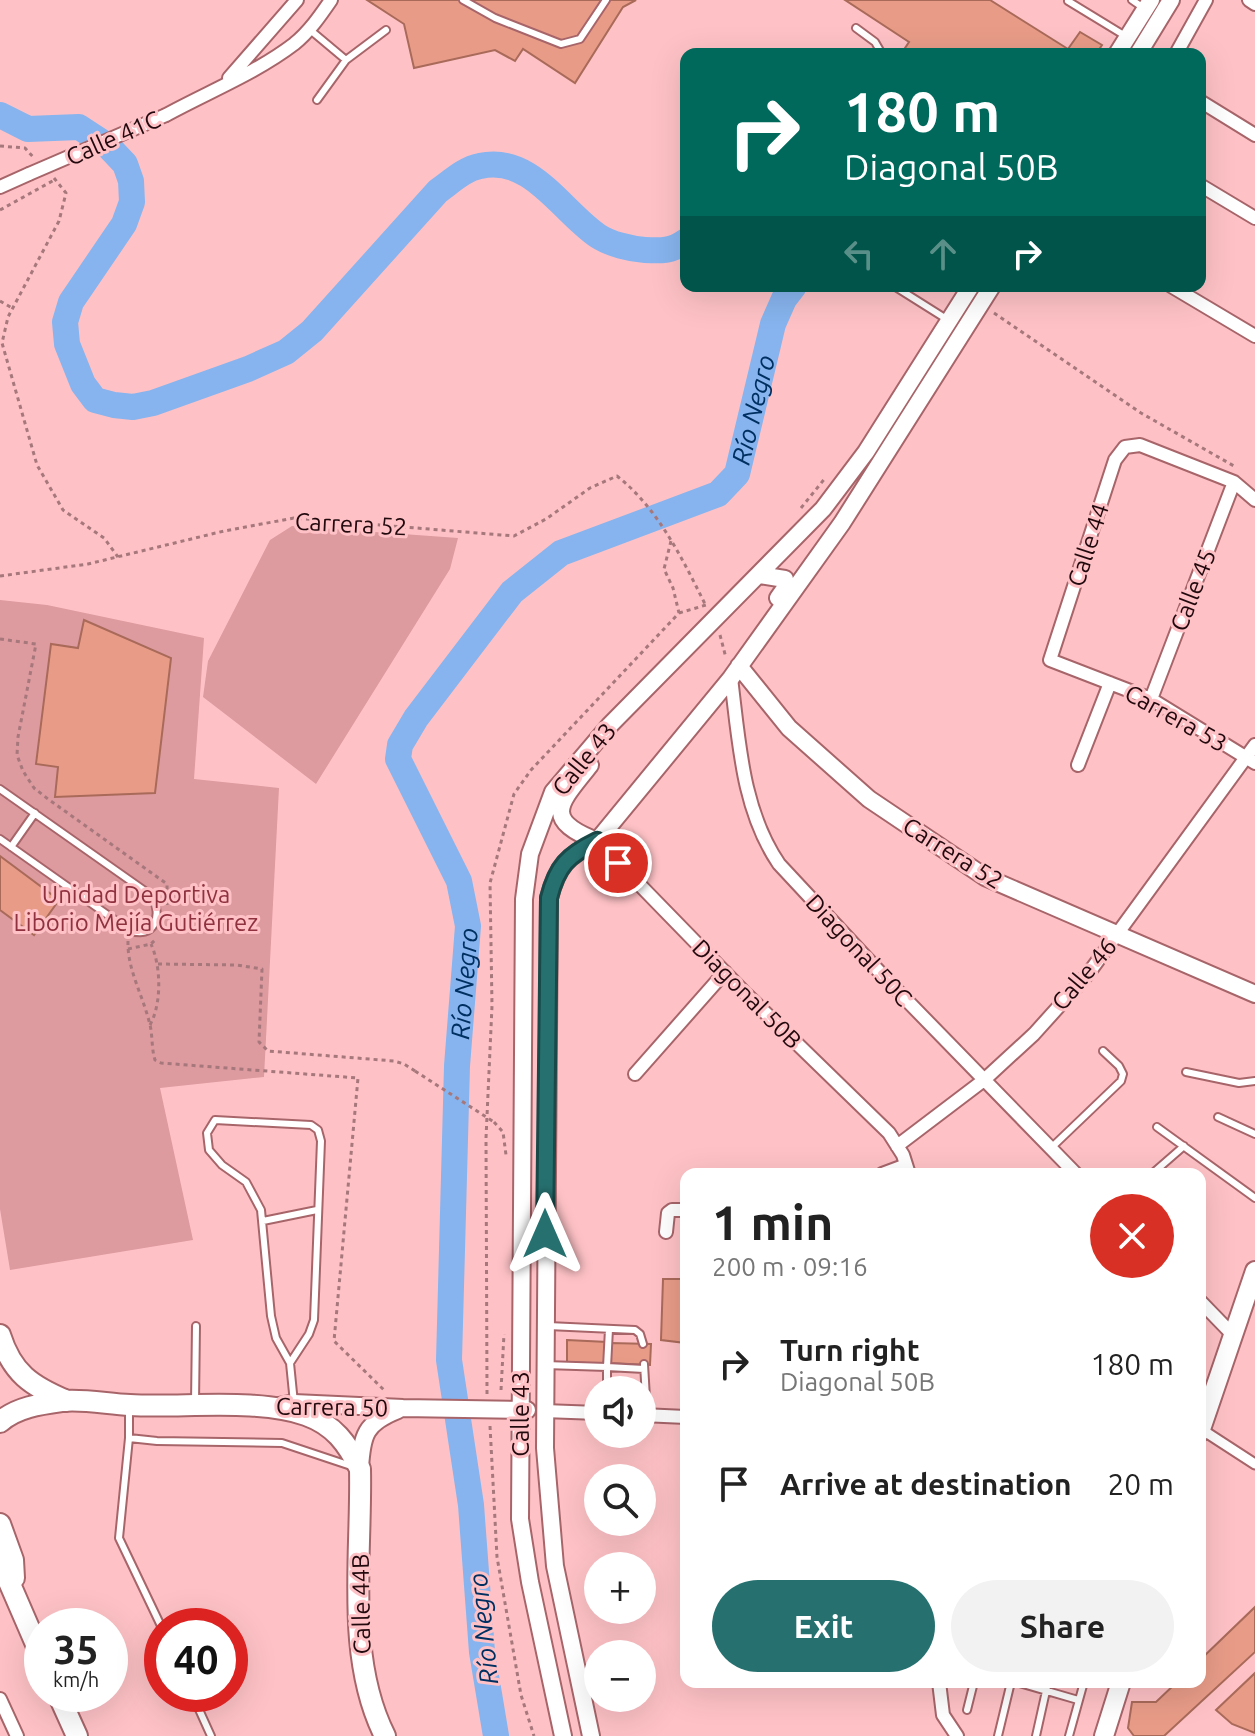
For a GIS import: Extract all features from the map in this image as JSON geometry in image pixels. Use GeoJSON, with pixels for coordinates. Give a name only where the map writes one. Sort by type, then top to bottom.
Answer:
{"type":"FeatureCollection","features":[{"type":"Feature","properties":{"kind":"main road"},"geometry":{"type":"LineString","coordinates":[[1206,1413],[1255,1271]]}},
{"type":"Feature","properties":{"kind":"main road"},"geometry":{"type":"LineString","coordinates":[[0,1335],[12,1363],[21,1374],[43,1391],[67,1401]]}},
{"type":"Feature","properties":{"kind":"main road"},"geometry":{"type":"LineString","coordinates":[[0,1422],[22,1409],[67,1401]]}},
{"type":"Feature","properties":{"kind":"main road","name":"Carrera 50"},"geometry":{"type":"LineString","coordinates":[[67,1401],[195,1407],[286,1405]]}},
{"type":"Feature","properties":{"kind":"main road"},"geometry":{"type":"LineString","coordinates":[[286,1405],[334,1430],[349,1446],[360,1469]]}},
{"type":"Feature","properties":{"kind":"main road","name":"Calle 44B"},"geometry":{"type":"LineString","coordinates":[[360,1469],[360,1657],[367,1692],[385,1736]]}},
{"type":"Feature","properties":{"kind":"main road"},"geometry":{"type":"LineString","coordinates":[[0,1524],[13,1560],[16,1597]]}},
{"type":"Feature","properties":{"kind":"main road"},"geometry":{"type":"LineString","coordinates":[[1,1567],[24,1616]]}},
{"type":"Feature","properties":{"kind":"main road"},"geometry":{"type":"LineString","coordinates":[[1104,1736],[1119,1688]]}},
{"type":"Feature","properties":{"kind":"main road"},"geometry":{"type":"LineString","coordinates":[[66,1712],[77,1736]]}},
{"type":"Feature","properties":{"kind":"street","name":"Calle 41C"},"geometry":{"type":"LineString","coordinates":[[225,84],[297,0]]}},
{"type":"Feature","properties":{"kind":"street","name":"Calle 41C"},"geometry":{"type":"LineString","coordinates":[[0,187],[166,115],[248,73],[294,43],[331,0]]}},
{"type":"Feature","properties":{"kind":"street"},"geometry":{"type":"LineString","coordinates":[[1142,48],[1171,0]]}},
{"type":"Feature","properties":{"kind":"street"},"geometry":{"type":"LineString","coordinates":[[1179,48],[1206,0]]}},
{"type":"Feature","properties":{"kind":"street"},"geometry":{"type":"LineString","coordinates":[[1249,0],[1255,4]]}},
{"type":"Feature","properties":{"kind":"street"},"geometry":{"type":"LineString","coordinates":[[1121,48],[1143,3]]}},
{"type":"Feature","properties":{"kind":"street"},"geometry":{"type":"LineString","coordinates":[[1206,105],[1255,135]]}},
{"type":"Feature","properties":{"kind":"street"},"geometry":{"type":"LineString","coordinates":[[1206,189],[1255,218]]}},
{"type":"Feature","properties":{"kind":"street","name":"Calle 43"},"geometry":{"type":"LineString","coordinates":[[563,1736],[530,1582],[520,1519],[524,899],[530,854],[553,792],[610,725],[823,509],[866,452],[967,292]]}},
{"type":"Feature","properties":{"kind":"street","name":"Calle 43"},"geometry":{"type":"LineString","coordinates":[[591,1736],[555,1566],[544,1411],[549,898],[554,878],[574,853],[597,841],[735,672],[842,523],[989,292]]}},
{"type":"Feature","properties":{"kind":"street"},"geometry":{"type":"LineString","coordinates":[[1181,292],[1255,336]]}},
{"type":"Feature","properties":{"kind":"street","name":"Calle 44"},"geometry":{"type":"LineString","coordinates":[[1050,660],[1115,460],[1125,447],[1140,445],[1234,482]]}},
{"type":"Feature","properties":{"kind":"street"},"geometry":{"type":"LineString","coordinates":[[1234,482],[1255,500]]}},
{"type":"Feature","properties":{"kind":"street","name":"Calle 45"},"geometry":{"type":"LineString","coordinates":[[1151,699],[1234,482]]}},
{"type":"Feature","properties":{"kind":"street"},"geometry":{"type":"LineString","coordinates":[[755,644],[756,631],[786,584],[781,576],[759,575]]}},
{"type":"Feature","properties":{"kind":"street","name":"Carrera 53"},"geometry":{"type":"LineString","coordinates":[[1050,660],[1151,699],[1250,760]]}},
{"type":"Feature","properties":{"kind":"street"},"geometry":{"type":"LineString","coordinates":[[597,841],[568,828],[562,820],[560,811],[565,796],[657,688],[664,669]]}},
{"type":"Feature","properties":{"kind":"street","name":"Carrera 52"},"geometry":{"type":"LineString","coordinates":[[735,672],[789,728],[869,799],[985,877],[1255,994]]}},
{"type":"Feature","properties":{"kind":"street","name":"Diagonal 50C"},"geometry":{"type":"LineString","coordinates":[[735,672],[748,790],[766,845],[791,878],[1070,1168]]}},
{"type":"Feature","properties":{"kind":"street"},"geometry":{"type":"LineString","coordinates":[[1078,765],[1110,683]]}},
{"type":"Feature","properties":{"kind":"street","name":"Calle 46"},"geometry":{"type":"LineString","coordinates":[[897,1146],[984,1080],[1088,974],[1250,760],[1255,745]]}},
{"type":"Feature","properties":{"kind":"street","name":"Diagonal 50B"},"geometry":{"type":"LineString","coordinates":[[597,841],[889,1133],[897,1146]]}},
{"type":"Feature","properties":{"kind":"street"},"geometry":{"type":"LineString","coordinates":[[635,1074],[725,972]]}},
{"type":"Feature","properties":{"kind":"street"},"geometry":{"type":"LineString","coordinates":[[897,1146],[908,1168]]}},
{"type":"Feature","properties":{"kind":"street"},"geometry":{"type":"LineString","coordinates":[[666,1232],[668,1213],[680,1210]]}},
{"type":"Feature","properties":{"kind":"street"},"geometry":{"type":"LineString","coordinates":[[1206,1307],[1233,1335]]}},
{"type":"Feature","properties":{"kind":"street","name":"Carrera 50"},"geometry":{"type":"LineString","coordinates":[[286,1405],[584,1412]]}},
{"type":"Feature","properties":{"kind":"street","name":"Calle 44B"},"geometry":{"type":"LineString","coordinates":[[360,1469],[361,1444],[368,1428],[380,1417],[410,1408]]}},
{"type":"Feature","properties":{"kind":"street"},"geometry":{"type":"LineString","coordinates":[[656,1416],[680,1417]]}},
{"type":"Feature","properties":{"kind":"street"},"geometry":{"type":"LineString","coordinates":[[1206,1434],[1255,1464]]}},
{"type":"Feature","properties":{"kind":"street"},"geometry":{"type":"LineString","coordinates":[[940,1688],[943,1715],[957,1736]]}},
{"type":"Feature","properties":{"kind":"street"},"geometry":{"type":"LineString","coordinates":[[0,1699],[17,1736]]}},
{"type":"Feature","properties":{"kind":"lane"},"geometry":{"type":"LineString","coordinates":[[463,0],[495,18],[561,44],[580,39],[606,0]]}},
{"type":"Feature","properties":{"kind":"lane"},"geometry":{"type":"LineString","coordinates":[[1082,9],[1087,0]]}},
{"type":"Feature","properties":{"kind":"lane"},"geometry":{"type":"LineString","coordinates":[[1068,1],[1128,37]]}},
{"type":"Feature","properties":{"kind":"lane"},"geometry":{"type":"LineString","coordinates":[[856,28],[878,48]]}},
{"type":"Feature","properties":{"kind":"lane"},"geometry":{"type":"LineString","coordinates":[[309,29],[346,60]]}},
{"type":"Feature","properties":{"kind":"lane"},"geometry":{"type":"LineString","coordinates":[[317,100],[346,60],[386,30]]}},
{"type":"Feature","properties":{"kind":"lane"},"geometry":{"type":"LineString","coordinates":[[903,292],[949,321]]}},
{"type":"Feature","properties":{"kind":"lane"},"geometry":{"type":"LineString","coordinates":[[0,789],[152,896],[158,910],[153,925],[140,934],[129,930],[0,839]]}},
{"type":"Feature","properties":{"kind":"lane"},"geometry":{"type":"LineString","coordinates":[[11,847],[35,813]]}},
{"type":"Feature","properties":{"kind":"lane"},"geometry":{"type":"LineString","coordinates":[[1051,1148],[1121,1081],[1123,1074],[1119,1066],[1103,1051]]}},
{"type":"Feature","properties":{"kind":"lane"},"geometry":{"type":"LineString","coordinates":[[1186,1072],[1239,1083],[1255,1081]]}},
{"type":"Feature","properties":{"kind":"lane"},"geometry":{"type":"LineString","coordinates":[[1218,1117],[1255,1134]]}},
{"type":"Feature","properties":{"kind":"lane"},"geometry":{"type":"LineString","coordinates":[[286,1405],[290,1363],[309,1334],[314,1320],[321,1141],[318,1130],[311,1125],[215,1120],[207,1133],[209,1150],[222,1165],[246,1182],[261,1210],[271,1316],[276,1338],[290,1363]]}},
{"type":"Feature","properties":{"kind":"lane"},"geometry":{"type":"LineString","coordinates":[[1157,1127],[1255,1198]]}},
{"type":"Feature","properties":{"kind":"lane"},"geometry":{"type":"LineString","coordinates":[[1159,1168],[1184,1146]]}},
{"type":"Feature","properties":{"kind":"lane"},"geometry":{"type":"LineString","coordinates":[[263,1221],[317,1210]]}},
{"type":"Feature","properties":{"kind":"lane"},"geometry":{"type":"LineString","coordinates":[[195,1407],[196,1326]]}},
{"type":"Feature","properties":{"kind":"lane"},"geometry":{"type":"LineString","coordinates":[[544,1326],[635,1330],[643,1344]]}},
{"type":"Feature","properties":{"kind":"lane"},"geometry":{"type":"LineString","coordinates":[[607,1376],[609,1329]]}},
{"type":"Feature","properties":{"kind":"lane"},"geometry":{"type":"LineString","coordinates":[[544,1364],[644,1367],[644,1376]]}},
{"type":"Feature","properties":{"kind":"lane"},"geometry":{"type":"LineString","coordinates":[[129,1405],[129,1438],[119,1538],[152,1608]]}},
{"type":"Feature","properties":{"kind":"lane"},"geometry":{"type":"LineString","coordinates":[[129,1438],[282,1443],[360,1469]]}},
{"type":"Feature","properties":{"kind":"lane"},"geometry":{"type":"LineString","coordinates":[[967,1710],[972,1688]]}},
{"type":"Feature","properties":{"kind":"lane"},"geometry":{"type":"LineString","coordinates":[[998,1736],[1012,1688]]}},
{"type":"Feature","properties":{"kind":"lane"},"geometry":{"type":"LineString","coordinates":[[1035,1688],[1078,1700]]}},
{"type":"Feature","properties":{"kind":"lane"},"geometry":{"type":"LineString","coordinates":[[1036,1736],[1046,1688]]}},
{"type":"Feature","properties":{"kind":"lane"},"geometry":{"type":"LineString","coordinates":[[1069,1736],[1082,1688]]}},
{"type":"Feature","properties":{"kind":"lane"},"geometry":{"type":"LineString","coordinates":[[200,1712],[211,1736]]}},
{"type":"Feature","properties":{"kind":"path"},"geometry":{"type":"LineString","coordinates":[[0,146],[25,148],[35,159]]}},
{"type":"Feature","properties":{"kind":"path"},"geometry":{"type":"LineString","coordinates":[[45,169],[66,193],[59,221],[8,317],[2,343],[37,465],[63,510],[104,538],[118,557]]}},
{"type":"Feature","properties":{"kind":"path"},"geometry":{"type":"LineString","coordinates":[[0,210],[67,172]]}},
{"type":"Feature","properties":{"kind":"path"},"geometry":{"type":"LineString","coordinates":[[0,301],[12,308]]}},
{"type":"Feature","properties":{"kind":"path"},"geometry":{"type":"LineString","coordinates":[[981,305],[1141,413],[1240,470],[1234,482]]}},
{"type":"Feature","properties":{"kind":"path"},"geometry":{"type":"LineString","coordinates":[[795,515],[832,471]]}},
{"type":"Feature","properties":{"kind":"path","name":"Carrera 52"},"geometry":{"type":"LineString","coordinates":[[0,576],[88,564],[294,518],[514,536],[546,519],[590,488],[617,476],[635,492],[670,539],[705,605]]}},
{"type":"Feature","properties":{"kind":"path"},"geometry":{"type":"LineString","coordinates":[[679,613],[705,605],[713,599]]}},
{"type":"Feature","properties":{"kind":"path"},"geometry":{"type":"LineString","coordinates":[[705,605],[735,672]]}},
{"type":"Feature","properties":{"kind":"path"},"geometry":{"type":"LineString","coordinates":[[0,639],[36,644],[18,737],[17,755],[23,771],[34,788],[48,799],[167,884],[167,909]]}},
{"type":"Feature","properties":{"kind":"path"},"geometry":{"type":"LineString","coordinates":[[129,930],[128,959],[150,1025],[153,1055],[161,1063],[358,1078],[334,1341],[410,1408]]}},
{"type":"Feature","properties":{"kind":"path"},"geometry":{"type":"LineString","coordinates":[[128,949],[151,944],[159,935]]}},
{"type":"Feature","properties":{"kind":"path"},"geometry":{"type":"LineString","coordinates":[[150,1025],[156,1014],[158,964],[151,944]]}},
{"type":"Feature","properties":{"kind":"path"},"geometry":{"type":"LineString","coordinates":[[158,964],[237,965],[262,969],[259,1042],[268,1051],[404,1064],[494,1122]]}},
{"type":"Feature","properties":{"kind":"green space"},"geometry":{"type":"Polygon","coordinates":[[[292,526],[458,538],[450,569],[316,784],[203,697],[208,661],[270,540],[292,526]]]}},
{"type":"Feature","properties":{"kind":"green space","name":"Unidad Deportiva Liborio Mejía Gutiérrez"},"geometry":{"type":"Polygon","coordinates":[[[0,600],[47,605],[204,638],[194,779],[279,788],[264,1077],[160,1088],[193,1240],[10,1270],[0,1209],[0,600]]]}},
{"type":"Feature","properties":{"kind":"building"},"geometry":{"type":"Polygon","coordinates":[[[367,0],[636,0],[623,7],[575,83],[523,49],[515,61],[495,50],[414,68],[404,24],[367,0]]]}},
{"type":"Feature","properties":{"kind":"building"},"geometry":{"type":"Polygon","coordinates":[[[845,0],[990,0],[1066,48],[905,48],[909,42],[845,0]]]}},
{"type":"Feature","properties":{"kind":"building"},"geometry":{"type":"Polygon","coordinates":[[[1080,32],[1102,45],[1100,48],[1069,48],[1080,32]]]}},
{"type":"Feature","properties":{"kind":"building"},"geometry":{"type":"Polygon","coordinates":[[[84,620],[171,658],[155,793],[55,797],[58,767],[36,764],[51,644],[78,648],[84,620]]]}},
{"type":"Feature","properties":{"kind":"building"},"geometry":{"type":"Polygon","coordinates":[[[0,856],[59,900],[34,935],[0,910],[0,856]]]}},
{"type":"Feature","properties":{"kind":"building"},"geometry":{"type":"Polygon","coordinates":[[[663,1279],[680,1279],[680,1342],[661,1340],[663,1279]]]}},
{"type":"Feature","properties":{"kind":"building"},"geometry":{"type":"Polygon","coordinates":[[[567,1340],[607,1342],[606,1364],[567,1362],[567,1340]]]}},
{"type":"Feature","properties":{"kind":"building"},"geometry":{"type":"Polygon","coordinates":[[[610,1343],[651,1344],[650,1365],[609,1363],[610,1343]]]}},
{"type":"Feature","properties":{"kind":"building"},"geometry":{"type":"Polygon","coordinates":[[[1255,1607],[1255,1652],[1164,1736],[1134,1736],[1128,1728],[1132,1702],[1156,1702],[1171,1688],[1206,1688],[1206,1654],[1255,1607]]]}},
{"type":"Feature","properties":{"kind":"building"},"geometry":{"type":"Polygon","coordinates":[[[1255,1673],[1255,1733],[1232,1724],[1216,1710],[1255,1673]]]}},
{"type":"Feature","properties":{"kind":"waterway","name":"Río Negro"},"geometry":{"type":"LineString","coordinates":[[0,115],[28,129],[79,127],[108,146],[125,164],[131,181],[132,202],[124,224],[71,302],[65,322],[67,344],[83,384],[95,400],[114,405],[133,407],[153,403],[286,352],[312,331],[438,191],[463,173],[480,166],[515,168],[545,188],[598,236],[614,244],[657,250],[680,244]]}},
{"type":"Feature","properties":{"kind":"waterway","name":"Río Negro"},"geometry":{"type":"LineString","coordinates":[[496,1736],[482,1652],[471,1505],[449,1360],[457,1066],[468,926],[459,881],[398,759],[400,745],[416,718],[512,592],[561,553],[718,494],[737,474],[773,324],[789,292]]}},
{"type":"Feature","properties":{"kind":"route"},"geometry":{"type":"LineString","coordinates":[[545,1234],[549,898],[554,878],[564,862],[587,846],[597,841],[618,863]]}}]}
